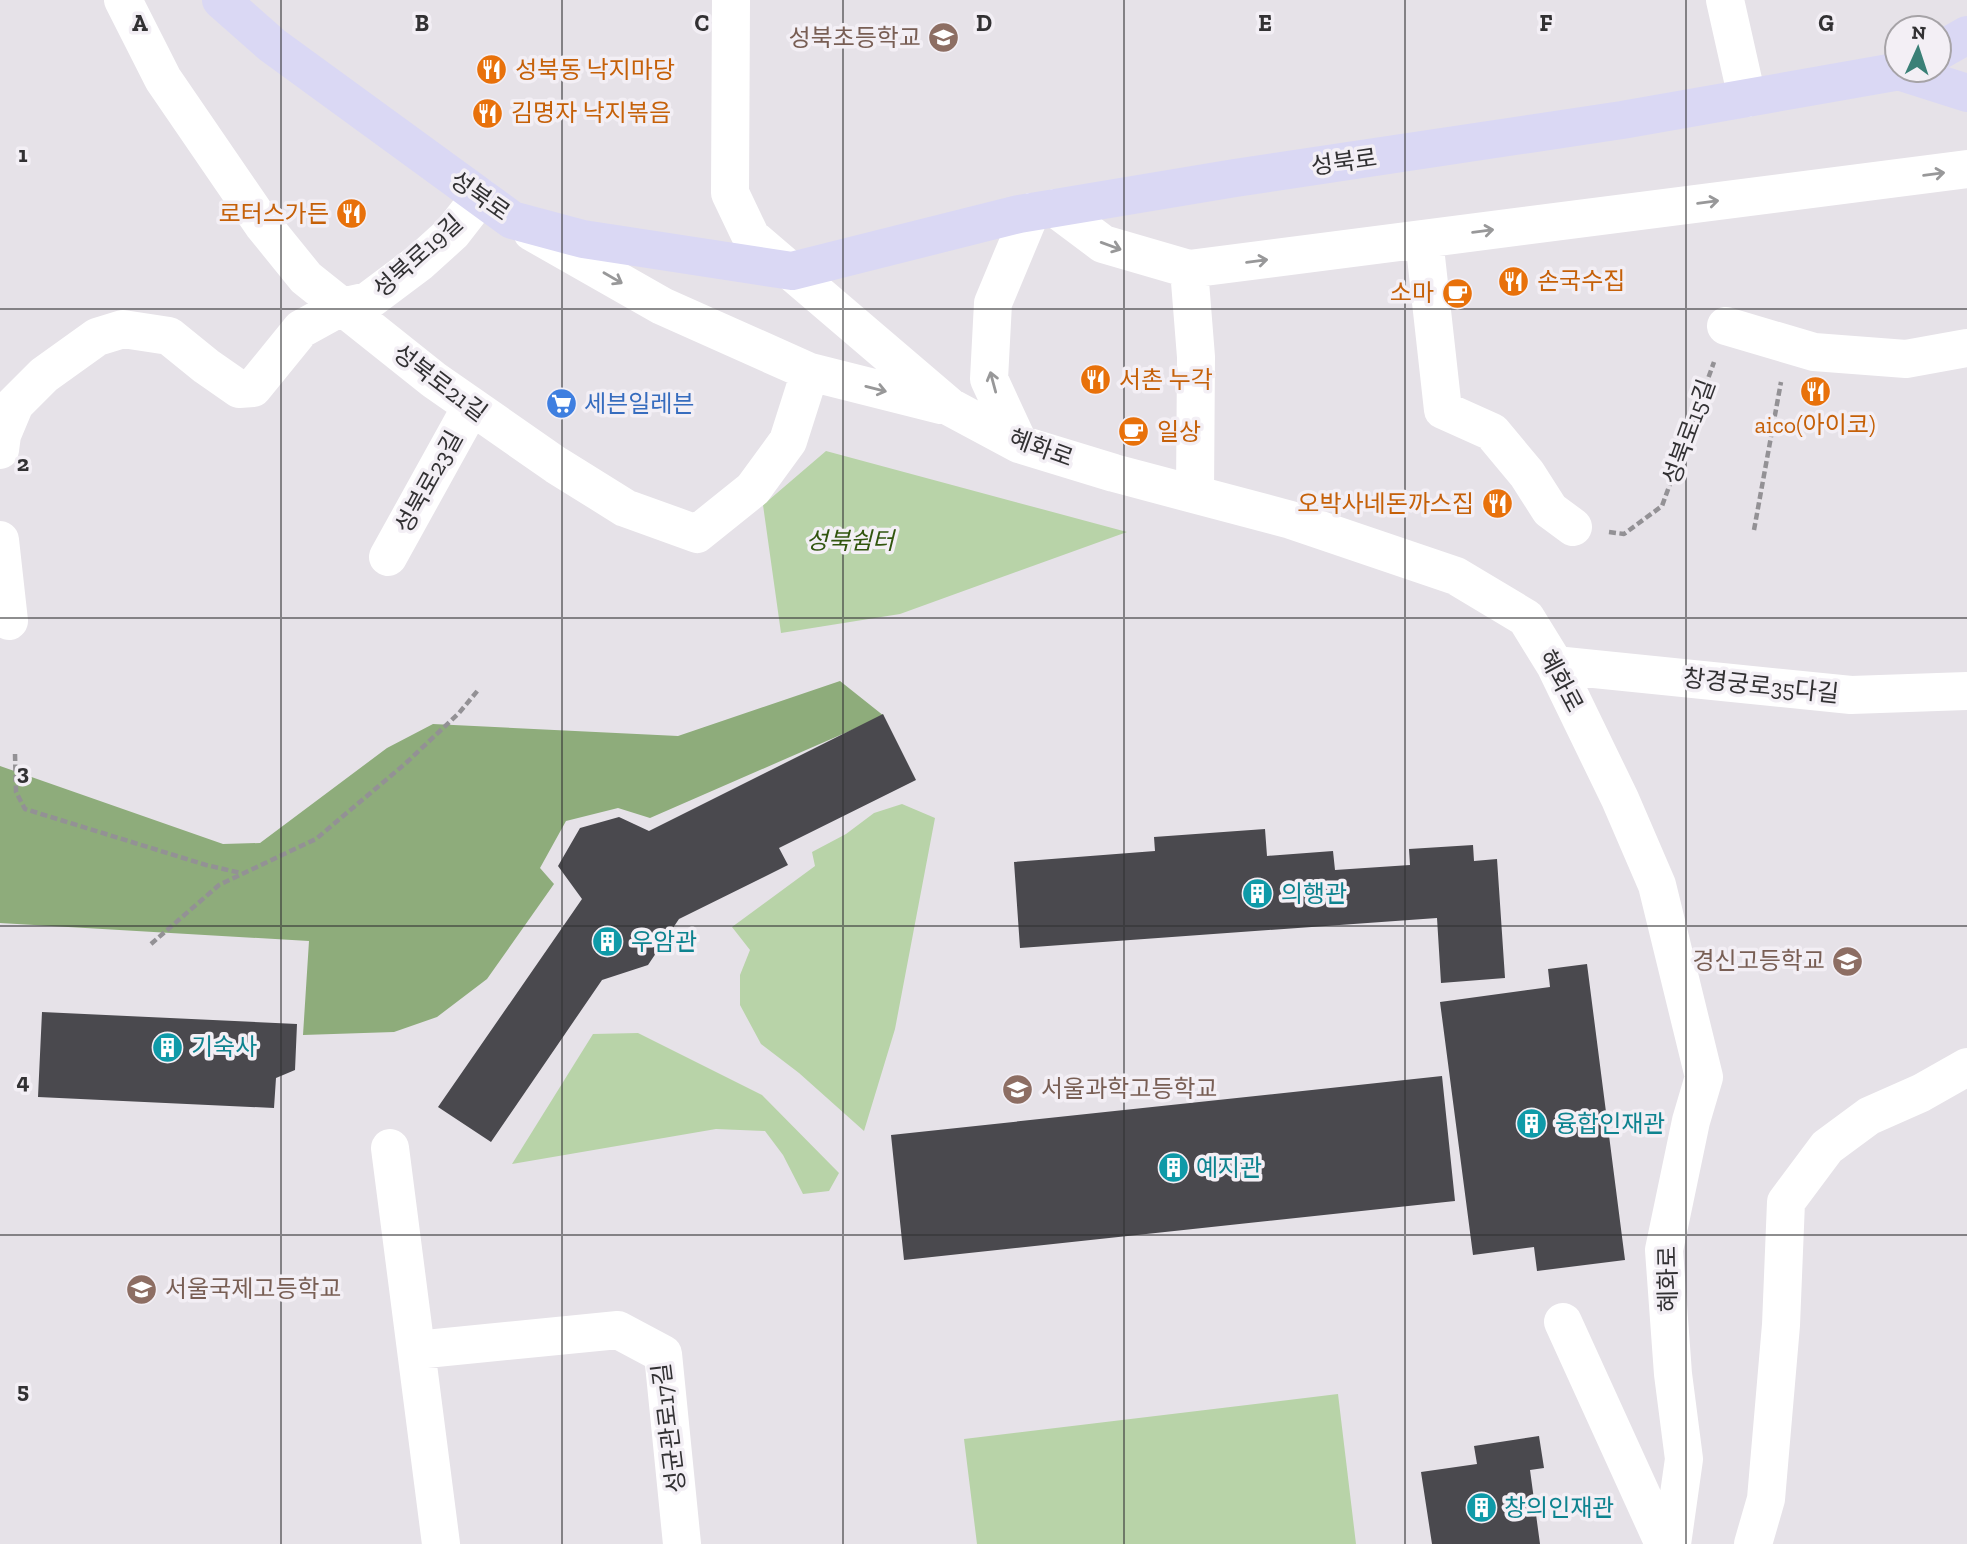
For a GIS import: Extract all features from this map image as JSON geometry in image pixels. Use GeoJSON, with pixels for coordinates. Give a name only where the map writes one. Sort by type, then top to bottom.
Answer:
{"type":"FeatureCollection","features":[{"type":"Feature","properties":{"kind":"main road","name":"성북로"},"geometry":{"type":"LineString","coordinates":[[221,0],[272,45],[512,220],[583,239],[792,271],[1043,210],[1234,178],[1609,122],[1883,74]]}},
{"type":"Feature","properties":{"kind":"main road","name":"성북로"},"geometry":{"type":"LineString","coordinates":[[1941,84],[1967,93]]}},
{"type":"Feature","properties":{"kind":"street","name":"성북로21길"},"geometry":{"type":"LineString","coordinates":[[124,0],[163,79],[263,225],[306,278],[471,407],[625,508],[697,534],[753,489],[788,441],[810,373]]}},
{"type":"Feature","properties":{"kind":"street"},"geometry":{"type":"LineString","coordinates":[[731,0],[730,193],[751,237],[792,271]]}},
{"type":"Feature","properties":{"kind":"street"},"geometry":{"type":"LineString","coordinates":[[1725,0],[1747,97]]}},
{"type":"Feature","properties":{"kind":"street"},"geometry":{"type":"LineString","coordinates":[[1019,444],[989,379],[993,303],[1043,210],[1103,244],[1189,269],[1967,169]]}},
{"type":"Feature","properties":{"kind":"street","name":"성북로19길"},"geometry":{"type":"LineString","coordinates":[[3,430],[15,404],[44,375],[97,337],[123,329],[169,336],[239,389],[253,388],[301,329],[341,307],[368,301],[420,262],[452,233],[480,197]]}},
{"type":"Feature","properties":{"kind":"street"},"geometry":{"type":"LineString","coordinates":[[512,220],[662,306],[810,373],[950,407]]}},
{"type":"Feature","properties":{"kind":"street"},"geometry":{"type":"LineString","coordinates":[[1424,239],[1443,410],[1492,432],[1527,474],[1549,510],[1573,527]]}},
{"type":"Feature","properties":{"kind":"street"},"geometry":{"type":"LineString","coordinates":[[1189,269],[1196,357],[1195,493]]}},
{"type":"Feature","properties":{"kind":"street","name":"혜화로"},"geometry":{"type":"LineString","coordinates":[[792,271],[950,407],[1019,444],[1114,473],[1291,520],[1456,576],[1526,618],[1555,665],[1620,799],[1657,885],[1704,1077],[1664,1250],[1673,1374],[1684,1460],[1672,1544]]}},
{"type":"Feature","properties":{"kind":"street"},"geometry":{"type":"LineString","coordinates":[[1726,326],[1814,352],[1906,359],[1967,348]]}},
{"type":"Feature","properties":{"kind":"street","name":"성북로23길"},"geometry":{"type":"LineString","coordinates":[[388,557],[471,407]]}},
{"type":"Feature","properties":{"kind":"street"},"geometry":{"type":"LineString","coordinates":[[0,540],[9,621]]}},
{"type":"Feature","properties":{"kind":"street","name":"창경궁로35다길"},"geometry":{"type":"LineString","coordinates":[[1555,665],[1850,695],[1967,691]]}},
{"type":"Feature","properties":{"kind":"street"},"geometry":{"type":"LineString","coordinates":[[1753,1544],[1766,1499],[1781,1325],[1786,1202],[1827,1147],[1869,1116],[1921,1093],[1967,1067]]}},
{"type":"Feature","properties":{"kind":"street"},"geometry":{"type":"LineString","coordinates":[[390,1148],[441,1544]]}},
{"type":"Feature","properties":{"kind":"street"},"geometry":{"type":"LineString","coordinates":[[1563,1322],[1664,1544]]}},
{"type":"Feature","properties":{"kind":"street","name":"성균관로17길"},"geometry":{"type":"LineString","coordinates":[[416,1350],[618,1330],[663,1354],[682,1544]]}},
{"type":"Feature","properties":{"kind":"path","name":"성북로15길"},"geometry":{"type":"LineString","coordinates":[[1573,527],[1624,534],[1662,506],[1726,326]]}},
{"type":"Feature","properties":{"kind":"path"},"geometry":{"type":"LineString","coordinates":[[1754,530],[1788,344]]}},
{"type":"Feature","properties":{"kind":"path"},"geometry":{"type":"LineString","coordinates":[[150,944],[219,886],[241,873],[316,839],[406,763],[459,713],[479,689]]}},
{"type":"Feature","properties":{"kind":"path"},"geometry":{"type":"LineString","coordinates":[[15,754],[16,792],[24,809],[206,865],[241,873]]}},
{"type":"Feature","properties":{"kind":"green space","name":"성북쉼터"},"geometry":{"type":"Polygon","coordinates":[[[826,451],[1127,532],[900,614],[781,633],[763,505],[826,451]]]}},
{"type":"Feature","properties":{"kind":"green space"},"geometry":{"type":"Polygon","coordinates":[[[840,681],[884,716],[650,818],[618,808],[566,821],[540,868],[554,884],[487,979],[437,1017],[394,1032],[303,1035],[309,941],[0,923],[0,766],[223,844],[260,843],[387,748],[433,724],[678,736],[840,681]]]}},
{"type":"Feature","properties":{"kind":"green space"},"geometry":{"type":"Polygon","coordinates":[[[902,804],[935,818],[895,1029],[864,1131],[799,1073],[761,1044],[740,1005],[740,975],[750,950],[732,927],[815,866],[812,852],[846,834],[874,813],[902,804]]]}},
{"type":"Feature","properties":{"kind":"green space"},"geometry":{"type":"Polygon","coordinates":[[[638,1033],[762,1095],[839,1173],[829,1191],[803,1194],[783,1155],[765,1131],[716,1129],[512,1164],[593,1034],[638,1033]]]}},
{"type":"Feature","properties":{"kind":"green space"},"geometry":{"type":"Polygon","coordinates":[[[1338,1394],[1356,1544],[977,1544],[964,1439],[1338,1394]]]}},
{"type":"Feature","properties":{"kind":"building","name":"우암관"},"geometry":{"type":"Polygon","coordinates":[[[883,714],[916,780],[779,848],[788,865],[679,919],[648,965],[602,980],[491,1142],[438,1107],[582,899],[558,866],[580,828],[619,817],[649,831],[883,714]]]}},
{"type":"Feature","properties":{"kind":"building","name":"의행관"},"geometry":{"type":"Polygon","coordinates":[[[1265,829],[1267,856],[1333,851],[1335,870],[1410,865],[1409,849],[1473,845],[1474,861],[1497,859],[1505,978],[1441,983],[1437,918],[1020,948],[1014,862],[1155,851],[1154,837],[1265,829]]]}},
{"type":"Feature","properties":{"kind":"building","name":"융합인재관"},"geometry":{"type":"Polygon","coordinates":[[[1587,964],[1625,1260],[1537,1271],[1534,1247],[1473,1255],[1440,1002],[1550,987],[1548,969],[1587,964]]]}},
{"type":"Feature","properties":{"kind":"building","name":"기숙사"},"geometry":{"type":"Polygon","coordinates":[[[42,1012],[297,1024],[295,1070],[276,1078],[274,1108],[38,1097],[42,1012]]]}},
{"type":"Feature","properties":{"kind":"building","name":"예지관"},"geometry":{"type":"Polygon","coordinates":[[[1442,1076],[1455,1201],[904,1260],[891,1135],[1442,1076]]]}},
{"type":"Feature","properties":{"kind":"building","name":"창의인재관"},"geometry":{"type":"Polygon","coordinates":[[[1539,1436],[1544,1468],[1530,1470],[1540,1544],[1432,1544],[1421,1472],[1477,1464],[1474,1446],[1539,1436]]]}},
{"type":"Feature","properties":{"kind":"place","name":"성북초등학교"},"geometry":{"type":"Point","coordinates":[944,38]}},
{"type":"Feature","properties":{"kind":"place","name":"성북동 낙지마당"},"geometry":{"type":"Point","coordinates":[492,70]}},
{"type":"Feature","properties":{"kind":"place","name":"김명자 낙지볶음"},"geometry":{"type":"Point","coordinates":[488,113]}},
{"type":"Feature","properties":{"kind":"place","name":"로터스가든"},"geometry":{"type":"Point","coordinates":[352,214]}},
{"type":"Feature","properties":{"kind":"place","name":"손국수집"},"geometry":{"type":"Point","coordinates":[1514,281]}},
{"type":"Feature","properties":{"kind":"place","name":"소마"},"geometry":{"type":"Point","coordinates":[1457,293]}},
{"type":"Feature","properties":{"kind":"place","name":"서촌 누각"},"geometry":{"type":"Point","coordinates":[1096,380]}},
{"type":"Feature","properties":{"kind":"place","name":"aico(아이코)"},"geometry":{"type":"Point","coordinates":[1815,391]}},
{"type":"Feature","properties":{"kind":"place","name":"세븐일레븐"},"geometry":{"type":"Point","coordinates":[561,404]}},
{"type":"Feature","properties":{"kind":"place","name":"일상"},"geometry":{"type":"Point","coordinates":[1134,432]}},
{"type":"Feature","properties":{"kind":"place","name":"오박사네돈까스집"},"geometry":{"type":"Point","coordinates":[1497,504]}},
{"type":"Feature","properties":{"kind":"place","name":"의행관"},"geometry":{"type":"Point","coordinates":[1258,894]}},
{"type":"Feature","properties":{"kind":"place","name":"우암관"},"geometry":{"type":"Point","coordinates":[608,942]}},
{"type":"Feature","properties":{"kind":"place","name":"경신고등학교"},"geometry":{"type":"Point","coordinates":[1848,961]}},
{"type":"Feature","properties":{"kind":"place","name":"기숙사"},"geometry":{"type":"Point","coordinates":[168,1047]}},
{"type":"Feature","properties":{"kind":"place","name":"서울과학고등학교"},"geometry":{"type":"Point","coordinates":[1018,1089]}},
{"type":"Feature","properties":{"kind":"place","name":"융합인재관"},"geometry":{"type":"Point","coordinates":[1532,1124]}},
{"type":"Feature","properties":{"kind":"place","name":"예지관"},"geometry":{"type":"Point","coordinates":[1173,1168]}},
{"type":"Feature","properties":{"kind":"place","name":"서울국제고등학교"},"geometry":{"type":"Point","coordinates":[142,1289]}},
{"type":"Feature","properties":{"kind":"place","name":"창의인재관"},"geometry":{"type":"Point","coordinates":[1481,1508]}}]}
